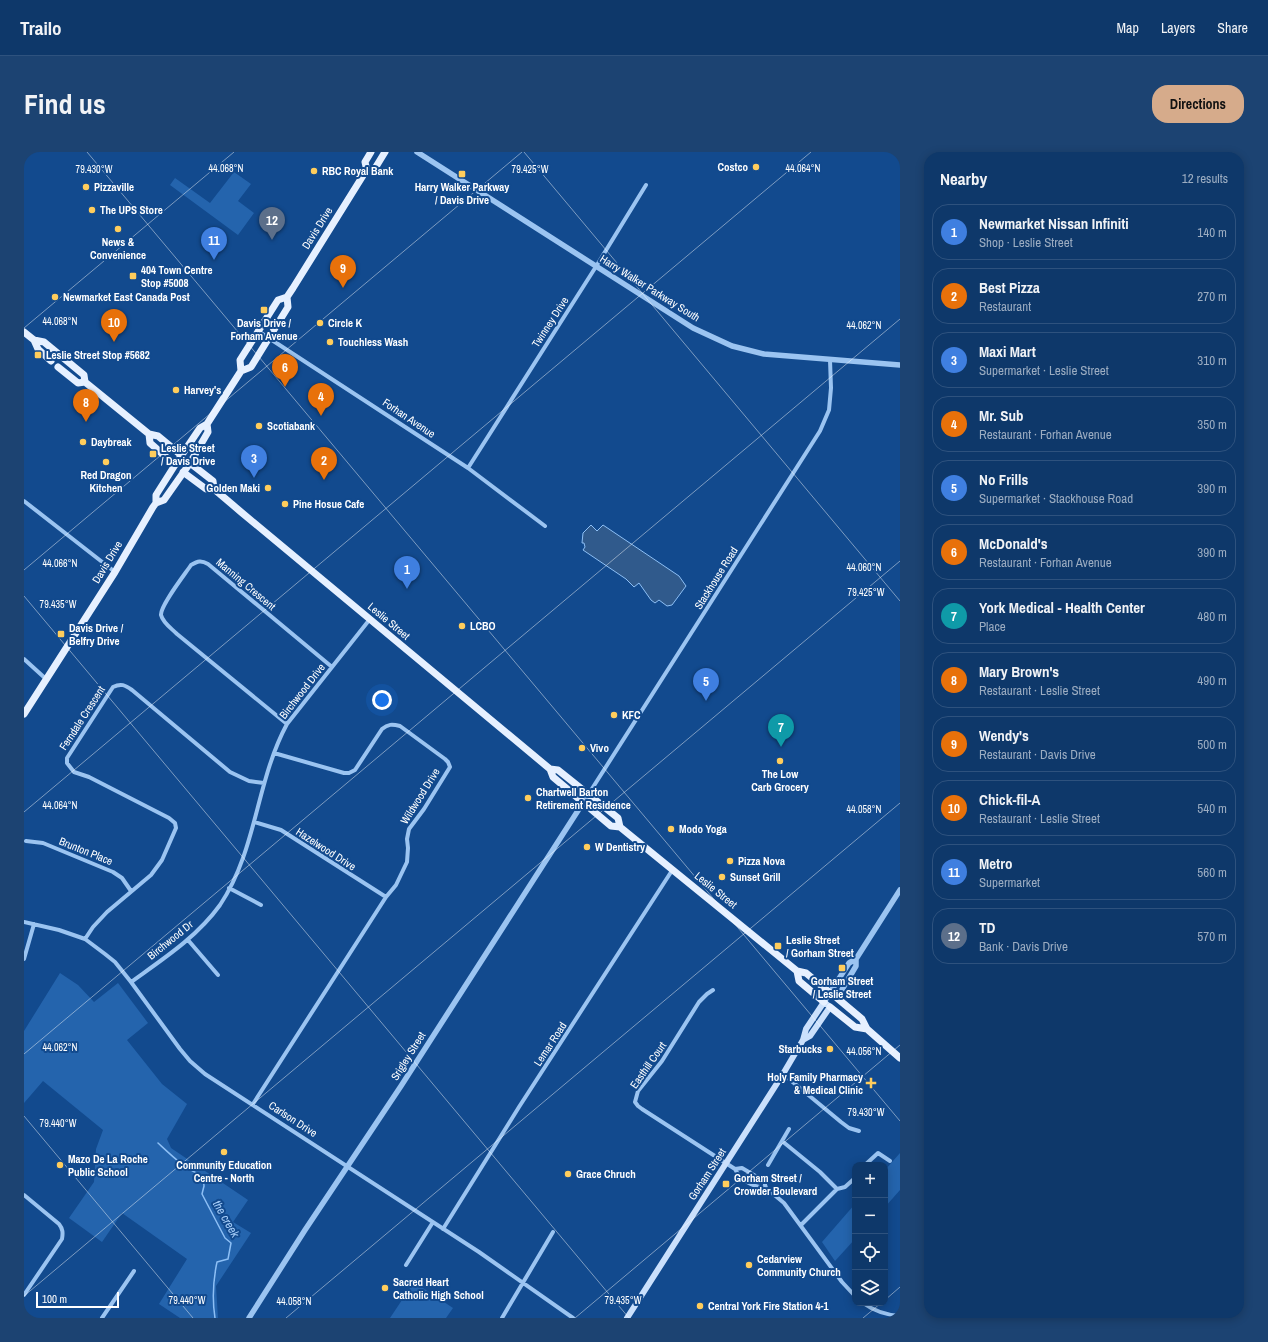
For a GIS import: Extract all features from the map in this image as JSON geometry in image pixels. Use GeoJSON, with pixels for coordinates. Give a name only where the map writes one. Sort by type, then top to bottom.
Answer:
{"type":"FeatureCollection","features":[{"type":"Feature","properties":{"kind":"main road","name":"Davis Drive"},"geometry":{"type":"LineString","coordinates":[[24,714],[115,572],[156,503],[156,495],[181,455],[200,428],[207,424],[241,371],[251,367],[270,338],[288,307],[287,297],[367,171],[365,162],[371,152]]}},
{"type":"Feature","properties":{"kind":"main road","name":"Davis Drive"},"geometry":{"type":"LineString","coordinates":[[367,171],[374,170],[385,152]]}},
{"type":"Feature","properties":{"kind":"main road","name":"Davis Drive"},"geometry":{"type":"LineString","coordinates":[[241,371],[240,360],[258,331],[278,300],[287,297]]}},
{"type":"Feature","properties":{"kind":"main road","name":"Leslie Street"},"geometry":{"type":"LineString","coordinates":[[24,332],[34,340],[44,342],[84,375],[85,382],[149,434],[158,436],[213,481],[214,489]]}},
{"type":"Feature","properties":{"kind":"main road","name":"Leslie Street"},"geometry":{"type":"LineString","coordinates":[[34,340],[38,349],[58,367],[78,383],[85,382]]}},
{"type":"Feature","properties":{"kind":"main road","name":"Davis Drive"},"geometry":{"type":"LineString","coordinates":[[156,503],[164,500],[190,463],[208,432],[207,424]]}},
{"type":"Feature","properties":{"kind":"main road","name":"Leslie Street"},"geometry":{"type":"LineString","coordinates":[[149,434],[150,443],[183,472],[206,489],[214,489],[550,769],[553,777],[611,826],[620,827],[796,971],[806,973],[837,998],[862,1019],[867,1029],[900,1058]]}},
{"type":"Feature","properties":{"kind":"main road","name":"Leslie Street"},"geometry":{"type":"LineString","coordinates":[[550,769],[558,770],[618,818],[620,827]]}},
{"type":"Feature","properties":{"kind":"main road","name":"Leslie Street"},"geometry":{"type":"LineString","coordinates":[[796,971],[799,981],[830,1007],[855,1027],[867,1029]]}},
{"type":"Feature","properties":{"kind":"main road","name":"Gorham Street"},"geometry":{"type":"LineString","coordinates":[[626,1318],[783,1074],[803,1040],[806,1029],[824,1002]]}},
{"type":"Feature","properties":{"kind":"main road","name":"Gorham Street"},"geometry":{"type":"LineString","coordinates":[[803,1040],[810,1036],[830,1007]]}},
{"type":"Feature","properties":{"kind":"street","name":"Harry Walker Parkway South"},"geometry":{"type":"LineString","coordinates":[[417,152],[694,328],[732,346],[764,354],[900,366]]}},
{"type":"Feature","properties":{"kind":"street","name":"Twinney Drive"},"geometry":{"type":"LineString","coordinates":[[468,468],[597,266],[646,185]]}},
{"type":"Feature","properties":{"kind":"street","name":"Forhan Avenue"},"geometry":{"type":"LineString","coordinates":[[258,331],[468,468],[545,526]]}},
{"type":"Feature","properties":{"kind":"street","name":"Stackhouse Road"},"geometry":{"type":"LineString","coordinates":[[588,795],[820,431],[829,410],[831,388],[830,360]]}},
{"type":"Feature","properties":{"kind":"street"},"geometry":{"type":"LineString","coordinates":[[24,501],[115,572]]}},
{"type":"Feature","properties":{"kind":"street","name":"Manning Crescent"},"geometry":{"type":"LineString","coordinates":[[287,724],[177,634],[163,620],[161,613],[164,604],[191,565],[202,561],[208,564],[332,667]]}},
{"type":"Feature","properties":{"kind":"street","name":"Birchwood Drive"},"geometry":{"type":"LineString","coordinates":[[264,783],[274,752],[287,724],[370,619]]}},
{"type":"Feature","properties":{"kind":"street"},"geometry":{"type":"LineString","coordinates":[[24,659],[46,679]]}},
{"type":"Feature","properties":{"kind":"street","name":"Ferndale Crescent"},"geometry":{"type":"LineString","coordinates":[[85,939],[93,927],[107,912],[130,891],[151,875],[162,860],[176,828],[175,823],[169,818],[89,777],[74,772],[67,763],[67,758],[113,687],[118,684],[124,685],[132,690],[230,772],[248,781],[264,783]]}},
{"type":"Feature","properties":{"kind":"street","name":"Wildwood Drive"},"geometry":{"type":"LineString","coordinates":[[252,1104],[386,897],[396,885],[407,862],[407,839],[409,828],[424,809],[450,767],[448,762],[400,726],[392,724],[382,729],[355,770],[349,773],[344,773],[274,752]]}},
{"type":"Feature","properties":{"kind":"street"},"geometry":{"type":"LineString","coordinates":[[261,905],[229,888],[247,845],[264,783]]}},
{"type":"Feature","properties":{"kind":"street","name":"Srigley Street"},"geometry":{"type":"LineString","coordinates":[[248,1318],[401,1086],[588,795]]}},
{"type":"Feature","properties":{"kind":"street","name":"Hazelwood Drive"},"geometry":{"type":"LineString","coordinates":[[254,822],[281,830],[386,897]]}},
{"type":"Feature","properties":{"kind":"street","name":"Brunton Place"},"geometry":{"type":"LineString","coordinates":[[26,841],[42,843],[113,872],[122,878],[130,891]]}},
{"type":"Feature","properties":{"kind":"street","name":"Lemar Road"},"geometry":{"type":"LineString","coordinates":[[443,1228],[519,1107],[673,869]]}},
{"type":"Feature","properties":{"kind":"street","name":"Birchwood Dr"},"geometry":{"type":"LineString","coordinates":[[131,982],[188,940],[207,922],[229,888]]}},
{"type":"Feature","properties":{"kind":"street","name":"Gorham Street"},"geometry":{"type":"LineString","coordinates":[[824,1002],[849,963],[856,959],[900,890]]}},
{"type":"Feature","properties":{"kind":"street","name":"Carlson Drive"},"geometry":{"type":"LineString","coordinates":[[24,922],[59,930],[85,939],[115,962],[190,1061],[205,1074],[443,1228],[573,1318]]}},
{"type":"Feature","properties":{"kind":"street"},"geometry":{"type":"LineString","coordinates":[[24,959],[34,924]]}},
{"type":"Feature","properties":{"kind":"street"},"geometry":{"type":"LineString","coordinates":[[188,940],[218,975]]}},
{"type":"Feature","properties":{"kind":"street","name":"Gorham Street"},"geometry":{"type":"LineString","coordinates":[[830,1007],[856,966],[856,959]]}},
{"type":"Feature","properties":{"kind":"street","name":"Easthill Court"},"geometry":{"type":"LineString","coordinates":[[713,990],[699,1002],[662,1061],[638,1091],[635,1102],[642,1109],[726,1164]]}},
{"type":"Feature","properties":{"kind":"street"},"geometry":{"type":"LineString","coordinates":[[783,1074],[849,1128],[860,1131]]}},
{"type":"Feature","properties":{"kind":"street"},"geometry":{"type":"LineString","coordinates":[[768,1165],[789,1129]]}},
{"type":"Feature","properties":{"kind":"street"},"geometry":{"type":"LineString","coordinates":[[782,1141],[820,1172],[837,1189]]}},
{"type":"Feature","properties":{"kind":"street"},"geometry":{"type":"LineString","coordinates":[[868,1162],[878,1153],[890,1161]]}},
{"type":"Feature","properties":{"kind":"street"},"geometry":{"type":"LineString","coordinates":[[726,1164],[735,1169],[742,1168],[764,1181],[766,1188]]}},
{"type":"Feature","properties":{"kind":"street"},"geometry":{"type":"LineString","coordinates":[[735,1169],[738,1176],[757,1187],[766,1188],[784,1203],[842,1282],[852,1293]]}},
{"type":"Feature","properties":{"kind":"street"},"geometry":{"type":"LineString","coordinates":[[801,1225],[837,1189],[845,1187],[852,1181]]}},
{"type":"Feature","properties":{"kind":"street"},"geometry":{"type":"LineString","coordinates":[[24,1194],[59,1224],[63,1233],[62,1239],[24,1294]]}},
{"type":"Feature","properties":{"kind":"street"},"geometry":{"type":"LineString","coordinates":[[406,1265],[433,1222]]}},
{"type":"Feature","properties":{"kind":"street"},"geometry":{"type":"LineString","coordinates":[[502,1318],[553,1232]]}},
{"type":"Feature","properties":{"kind":"street"},"geometry":{"type":"LineString","coordinates":[[109,1318],[103,1317],[134,1271]]}},
{"type":"Feature","properties":{"kind":"street"},"geometry":{"type":"LineString","coordinates":[[868,1306],[888,1315],[900,1316]]}},
{"type":"Feature","properties":{"kind":"shaded area"},"geometry":{"type":"Polygon","coordinates":[[[234,172],[251,184],[238,201],[254,213],[238,235],[170,185],[175,178],[210,203],[234,172]]]}},
{"type":"Feature","properties":{"kind":"shaded area"},"geometry":{"type":"Polygon","coordinates":[[[591,525],[597,531],[603,525],[679,576],[686,586],[672,605],[667,606],[659,600],[655,603],[651,600],[639,583],[634,587],[626,579],[583,550],[585,547],[584,543],[582,543],[583,533],[591,525]]]}},
{"type":"Feature","properties":{"kind":"shaded area"},"geometry":{"type":"Polygon","coordinates":[[[60,973],[78,985],[94,1002],[118,983],[148,1023],[127,1040],[162,1084],[187,1104],[167,1139],[171,1148],[248,1200],[233,1222],[251,1233],[216,1286],[218,1318],[180,1318],[159,1304],[187,1259],[122,1213],[102,1242],[69,1218],[94,1182],[96,1149],[103,1130],[43,1081],[24,1103],[24,1031],[60,973]]]}},
{"type":"Feature","properties":{"kind":"shaded area"},"geometry":{"type":"Polygon","coordinates":[[[900,1153],[900,1190],[888,1204],[888,1198],[888,1167],[900,1153]]]}},
{"type":"Feature","properties":{"kind":"shaded area"},"geometry":{"type":"Polygon","coordinates":[[[852,1207],[852,1242],[835,1261],[822,1242],[852,1207]]]}},
{"type":"Feature","properties":{"kind":"shaded area"},"geometry":{"type":"Polygon","coordinates":[[[414,1282],[453,1308],[446,1318],[390,1318],[414,1282]]]}},
{"type":"Feature","properties":{"kind":"waterway","name":"the creek"},"geometry":{"type":"LineString","coordinates":[[158,1143],[185,1166],[203,1176],[204,1186],[202,1194],[225,1238],[231,1243],[228,1259],[217,1262],[213,1290],[215,1318]]}},
{"type":"Feature","properties":{"kind":"place","name":"Costco"},"geometry":{"type":"Point","coordinates":[756,167]}},
{"type":"Feature","properties":{"kind":"place","name":"RBC Royal Bank"},"geometry":{"type":"Point","coordinates":[314,171]}},
{"type":"Feature","properties":{"kind":"place","name":"Harry Walker Parkway / Davis Drive"},"geometry":{"type":"Point","coordinates":[462,174]}},
{"type":"Feature","properties":{"kind":"place","name":"Pizzaville"},"geometry":{"type":"Point","coordinates":[86,187]}},
{"type":"Feature","properties":{"kind":"place","name":"The UPS Store"},"geometry":{"type":"Point","coordinates":[92,210]}},
{"type":"Feature","properties":{"kind":"place","name":"News & Convenience"},"geometry":{"type":"Point","coordinates":[118,229]}},
{"type":"Feature","properties":{"kind":"place","name":"TD"},"geometry":{"type":"Point","coordinates":[272,240]}},
{"type":"Feature","properties":{"kind":"place","name":"Metro"},"geometry":{"type":"Point","coordinates":[214,260]}},
{"type":"Feature","properties":{"kind":"place","name":"404 Town Centre Stop #5008"},"geometry":{"type":"Point","coordinates":[133,276]}},
{"type":"Feature","properties":{"kind":"place","name":"Wendy's"},"geometry":{"type":"Point","coordinates":[343,288]}},
{"type":"Feature","properties":{"kind":"place","name":"Newmarket East Canada Post"},"geometry":{"type":"Point","coordinates":[55,297]}},
{"type":"Feature","properties":{"kind":"place","name":"Davis Drive / Forham Avenue"},"geometry":{"type":"Point","coordinates":[264,310]}},
{"type":"Feature","properties":{"kind":"place","name":"Circle K"},"geometry":{"type":"Point","coordinates":[320,323]}},
{"type":"Feature","properties":{"kind":"place","name":"Chick-fil-A"},"geometry":{"type":"Point","coordinates":[114,342]}},
{"type":"Feature","properties":{"kind":"place","name":"Touchless Wash"},"geometry":{"type":"Point","coordinates":[330,342]}},
{"type":"Feature","properties":{"kind":"place","name":"Leslie Street Stop #5682"},"geometry":{"type":"Point","coordinates":[38,355]}},
{"type":"Feature","properties":{"kind":"place","name":"McDonald's"},"geometry":{"type":"Point","coordinates":[285,387]}},
{"type":"Feature","properties":{"kind":"place","name":"Harvey's"},"geometry":{"type":"Point","coordinates":[176,390]}},
{"type":"Feature","properties":{"kind":"place","name":"Mr. Sub"},"geometry":{"type":"Point","coordinates":[321,416]}},
{"type":"Feature","properties":{"kind":"place","name":"Mary Brown's"},"geometry":{"type":"Point","coordinates":[86,422]}},
{"type":"Feature","properties":{"kind":"place","name":"Scotiabank"},"geometry":{"type":"Point","coordinates":[259,426]}},
{"type":"Feature","properties":{"kind":"place","name":"Daybreak"},"geometry":{"type":"Point","coordinates":[83,442]}},
{"type":"Feature","properties":{"kind":"place","name":"Leslie Street / Davis Drive"},"geometry":{"type":"Point","coordinates":[153,454]}},
{"type":"Feature","properties":{"kind":"place","name":"Red Dragon Kitchen"},"geometry":{"type":"Point","coordinates":[106,462]}},
{"type":"Feature","properties":{"kind":"place","name":"Maxi Mart"},"geometry":{"type":"Point","coordinates":[254,478]}},
{"type":"Feature","properties":{"kind":"place","name":"Best Pizza"},"geometry":{"type":"Point","coordinates":[324,480]}},
{"type":"Feature","properties":{"kind":"place","name":"Golden Maki"},"geometry":{"type":"Point","coordinates":[268,488]}},
{"type":"Feature","properties":{"kind":"place","name":"Pine Hosue Cafe"},"geometry":{"type":"Point","coordinates":[285,504]}},
{"type":"Feature","properties":{"kind":"place","name":"Newmarket Nissan Infiniti"},"geometry":{"type":"Point","coordinates":[407,589]}},
{"type":"Feature","properties":{"kind":"place","name":"LCBO"},"geometry":{"type":"Point","coordinates":[462,626]}},
{"type":"Feature","properties":{"kind":"place","name":"Davis Drive / Belfry Drive"},"geometry":{"type":"Point","coordinates":[61,634]}},
{"type":"Feature","properties":{"kind":"place","name":"No Frills"},"geometry":{"type":"Point","coordinates":[706,701]}},
{"type":"Feature","properties":{"kind":"place","name":"KFC"},"geometry":{"type":"Point","coordinates":[614,715]}},
{"type":"Feature","properties":{"kind":"place","name":"York Medical - Health Center"},"geometry":{"type":"Point","coordinates":[781,747]}},
{"type":"Feature","properties":{"kind":"place","name":"Vivo"},"geometry":{"type":"Point","coordinates":[582,748]}},
{"type":"Feature","properties":{"kind":"place","name":"The Low Carb Grocery"},"geometry":{"type":"Point","coordinates":[780,761]}},
{"type":"Feature","properties":{"kind":"place","name":"Chartwell Barton Retirement Residence"},"geometry":{"type":"Point","coordinates":[528,798]}},
{"type":"Feature","properties":{"kind":"place","name":"Modo Yoga"},"geometry":{"type":"Point","coordinates":[671,829]}},
{"type":"Feature","properties":{"kind":"place","name":"W Dentistry"},"geometry":{"type":"Point","coordinates":[587,847]}},
{"type":"Feature","properties":{"kind":"place","name":"Pizza Nova"},"geometry":{"type":"Point","coordinates":[730,861]}},
{"type":"Feature","properties":{"kind":"place","name":"Sunset Grill"},"geometry":{"type":"Point","coordinates":[722,877]}},
{"type":"Feature","properties":{"kind":"place","name":"Leslie Street / Gorham Street"},"geometry":{"type":"Point","coordinates":[778,946]}},
{"type":"Feature","properties":{"kind":"place","name":"Gorham Street / Leslie Street"},"geometry":{"type":"Point","coordinates":[842,968]}},
{"type":"Feature","properties":{"kind":"place","name":"Starbucks"},"geometry":{"type":"Point","coordinates":[830,1049]}},
{"type":"Feature","properties":{"kind":"place","name":"Holy Family Pharmacy & Medical Clinic"},"geometry":{"type":"Point","coordinates":[871,1083]}},
{"type":"Feature","properties":{"kind":"place","name":"Community Education Centre - North"},"geometry":{"type":"Point","coordinates":[224,1152]}},
{"type":"Feature","properties":{"kind":"place","name":"Mazo De La Roche Public School"},"geometry":{"type":"Point","coordinates":[60,1165]}},
{"type":"Feature","properties":{"kind":"place","name":"Grace Chruch"},"geometry":{"type":"Point","coordinates":[568,1174]}},
{"type":"Feature","properties":{"kind":"place","name":"Gorham Street / Crowder Boulevard"},"geometry":{"type":"Point","coordinates":[726,1184]}},
{"type":"Feature","properties":{"kind":"place","name":"Cedarview Community Church"},"geometry":{"type":"Point","coordinates":[749,1265]}},
{"type":"Feature","properties":{"kind":"place","name":"Sacred Heart Catholic High School"},"geometry":{"type":"Point","coordinates":[385,1288]}},
{"type":"Feature","properties":{"kind":"place","name":"Central York Fire Station 4-1"},"geometry":{"type":"Point","coordinates":[700,1306]}}]}
